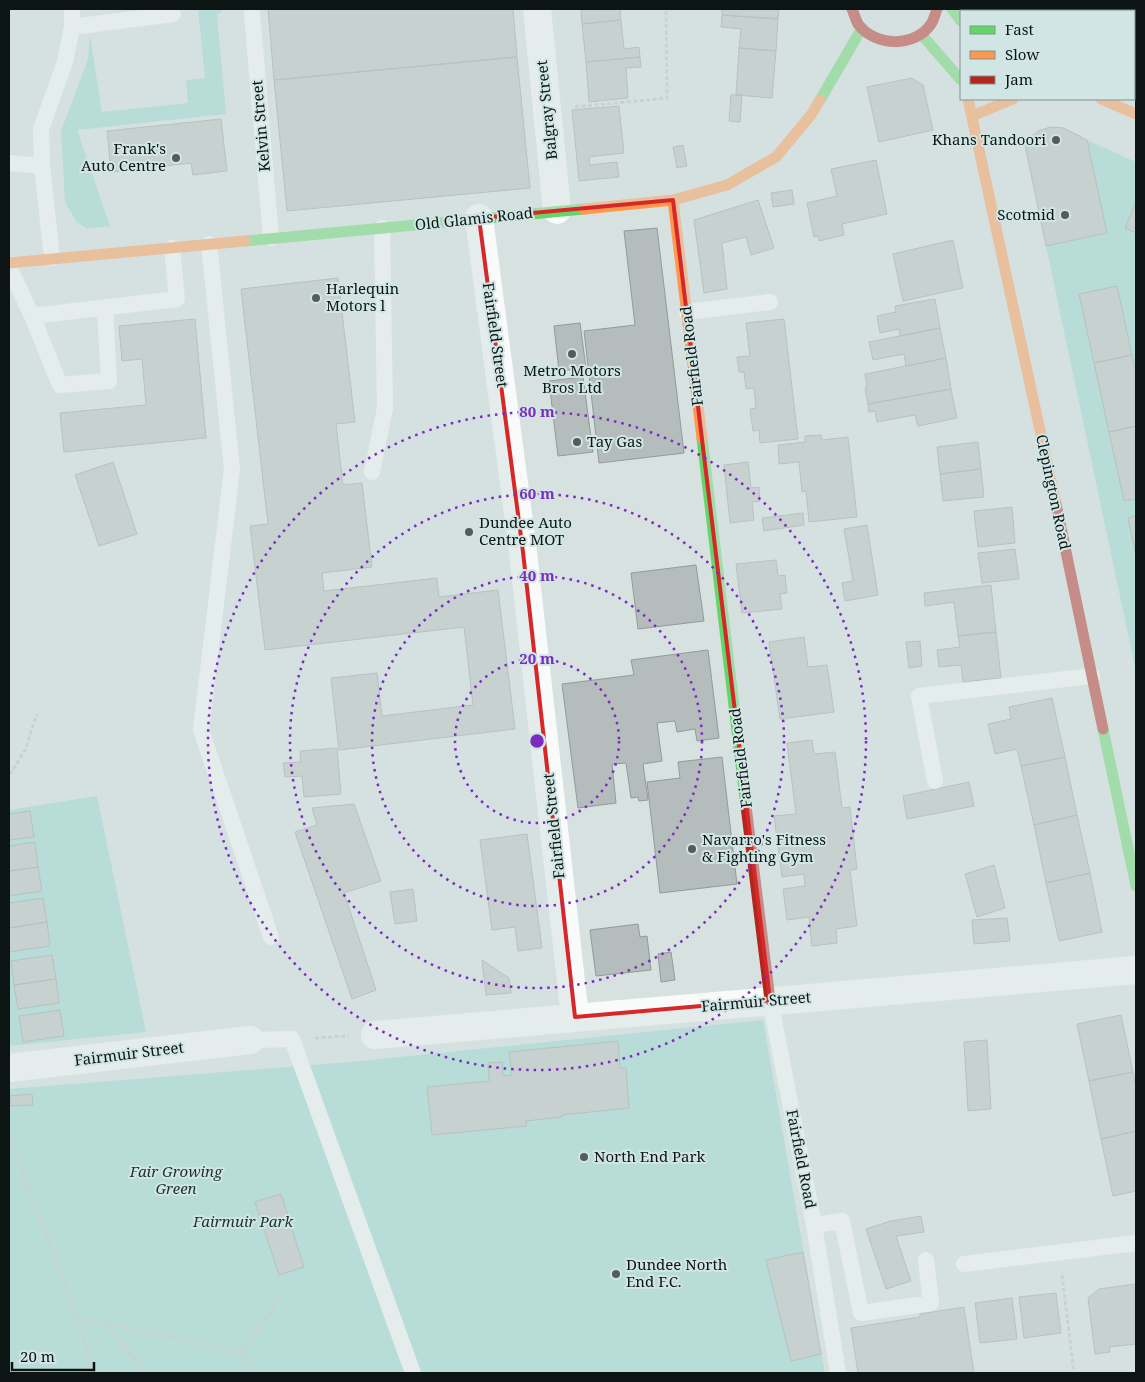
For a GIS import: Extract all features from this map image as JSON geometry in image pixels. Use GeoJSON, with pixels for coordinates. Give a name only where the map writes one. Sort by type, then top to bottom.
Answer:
{"type":"FeatureCollection","features":[{"type":"Feature","properties":{"kind":"street","name":"Balgray Street"},"geometry":{"type":"LineString","coordinates":[[537,9],[557,210]]}},
{"type":"Feature","properties":{"kind":"street"},"geometry":{"type":"LineString","coordinates":[[852,9],[862,28],[870,35],[890,42],[901,42],[921,34],[930,25],[937,9]]}},
{"type":"Feature","properties":{"kind":"street"},"geometry":{"type":"LineString","coordinates":[[952,9],[960,20]]}},
{"type":"Feature","properties":{"kind":"street","name":"Old Glamis Road"},"geometry":{"type":"LineString","coordinates":[[9,263],[673,200],[727,185],[776,156],[811,115],[862,28]]}},
{"type":"Feature","properties":{"kind":"street"},"geometry":{"type":"LineString","coordinates":[[921,34],[960,79]]}},
{"type":"Feature","properties":{"kind":"street","name":"Clepington Road"},"geometry":{"type":"LineString","coordinates":[[968,100],[1136,886]]}},
{"type":"Feature","properties":{"kind":"street"},"geometry":{"type":"LineString","coordinates":[[972,116],[1011,100]]}},
{"type":"Feature","properties":{"kind":"street"},"geometry":{"type":"LineString","coordinates":[[1103,100],[1136,114]]}},
{"type":"Feature","properties":{"kind":"street","name":"Fairfield Road"},"geometry":{"type":"LineString","coordinates":[[673,200],[770,1000]]}},
{"type":"Feature","properties":{"kind":"street","name":"Fairfield Street"},"geometry":{"type":"LineString","coordinates":[[479,218],[524,552],[575,1017]]}},
{"type":"Feature","properties":{"kind":"street","name":"Fairmuir Street"},"geometry":{"type":"LineString","coordinates":[[375,1035],[1136,970]]}},
{"type":"Feature","properties":{"kind":"street","name":"Fairmuir Street"},"geometry":{"type":"LineString","coordinates":[[9,1068],[250,1040]]}},
{"type":"Feature","properties":{"kind":"lane"},"geometry":{"type":"LineString","coordinates":[[52,258],[42,166],[41,129],[65,62],[72,27],[72,9]]}},
{"type":"Feature","properties":{"kind":"lane","name":"Kelvin Street"},"geometry":{"type":"LineString","coordinates":[[252,13],[271,238]]}},
{"type":"Feature","properties":{"kind":"lane"},"geometry":{"type":"LineString","coordinates":[[72,27],[173,14]]}},
{"type":"Feature","properties":{"kind":"lane"},"geometry":{"type":"LineString","coordinates":[[9,163],[42,166]]}},
{"type":"Feature","properties":{"kind":"lane"},"geometry":{"type":"LineString","coordinates":[[372,472],[385,408],[382,228]]}},
{"type":"Feature","properties":{"kind":"lane"},"geometry":{"type":"LineString","coordinates":[[209,244],[232,469],[201,730],[271,936]]}},
{"type":"Feature","properties":{"kind":"lane"},"geometry":{"type":"LineString","coordinates":[[32,316],[177,299],[172,248]]}},
{"type":"Feature","properties":{"kind":"lane"},"geometry":{"type":"LineString","coordinates":[[9,267],[32,316],[60,385],[109,381],[105,308]]}},
{"type":"Feature","properties":{"kind":"lane"},"geometry":{"type":"LineString","coordinates":[[686,312],[770,302]]}},
{"type":"Feature","properties":{"kind":"lane"},"geometry":{"type":"LineString","coordinates":[[935,781],[919,696],[1092,676]]}},
{"type":"Feature","properties":{"kind":"lane","name":"Fairfield Road"},"geometry":{"type":"LineString","coordinates":[[770,1000],[814,1225],[838,1373]]}},
{"type":"Feature","properties":{"kind":"lane"},"geometry":{"type":"LineString","coordinates":[[250,1040],[292,1039],[413,1373]]}},
{"type":"Feature","properties":{"kind":"lane"},"geometry":{"type":"LineString","coordinates":[[814,1225],[842,1221],[861,1313],[931,1303],[926,1260]]}},
{"type":"Feature","properties":{"kind":"lane"},"geometry":{"type":"LineString","coordinates":[[964,1264],[1136,1243]]}},
{"type":"Feature","properties":{"kind":"path"},"geometry":{"type":"LineString","coordinates":[[547,109],[668,98],[666,9]]}},
{"type":"Feature","properties":{"kind":"path"},"geometry":{"type":"LineString","coordinates":[[9,773],[11,773],[26,750],[36,714]]}},
{"type":"Feature","properties":{"kind":"path"},"geometry":{"type":"LineString","coordinates":[[292,1039],[375,1035]]}},
{"type":"Feature","properties":{"kind":"path"},"geometry":{"type":"LineString","coordinates":[[9,1135],[78,1319],[92,1373]]}},
{"type":"Feature","properties":{"kind":"path"},"geometry":{"type":"LineString","coordinates":[[1059,1253],[1074,1373]]}},
{"type":"Feature","properties":{"kind":"path"},"geometry":{"type":"LineString","coordinates":[[242,1353],[260,1325],[272,1311],[279,1296]]}},
{"type":"Feature","properties":{"kind":"path"},"geometry":{"type":"LineString","coordinates":[[78,1319],[192,1340],[215,1349],[242,1353],[258,1373]]}},
{"type":"Feature","properties":{"kind":"path"},"geometry":{"type":"LineString","coordinates":[[102,1324],[119,1339],[146,1373]]}},
{"type":"Feature","properties":{"kind":"highlighted area"},"geometry":{"type":"Polygon","coordinates":[[[673,200],[770,1000],[575,1017],[523,552],[479,218],[673,200]]]}},
{"type":"Feature","properties":{"kind":"green space"},"geometry":{"type":"Polygon","coordinates":[[[198,9],[221,9],[221,13],[217,14],[226,114],[77,130],[110,226],[87,229],[76,221],[65,202],[61,131],[88,59],[90,36],[102,112],[188,103],[186,80],[205,78],[198,9]]]}},
{"type":"Feature","properties":{"kind":"green space"},"geometry":{"type":"Polygon","coordinates":[[[1136,9],[1136,65],[1135,10],[1058,10],[1136,9]]]}},
{"type":"Feature","properties":{"kind":"green space"},"geometry":{"type":"Polygon","coordinates":[[[1087,140],[1136,162],[1136,672],[1046,246],[1107,233],[1087,140]]]}},
{"type":"Feature","properties":{"kind":"green space"},"geometry":{"type":"Polygon","coordinates":[[[97,796],[146,1032],[9,1046],[9,810],[97,796]]]}},
{"type":"Feature","properties":{"kind":"green space"},"geometry":{"type":"Polygon","coordinates":[[[763,1020],[825,1373],[9,1373],[9,1089],[350,1062],[763,1020]]]}},
{"type":"Feature","properties":{"kind":"building"},"geometry":{"type":"Polygon","coordinates":[[[268,9],[513,9],[517,57],[274,80],[268,9]]]}},
{"type":"Feature","properties":{"kind":"building"},"geometry":{"type":"Polygon","coordinates":[[[581,9],[620,9],[621,20],[582,24],[581,9]]]}},
{"type":"Feature","properties":{"kind":"building"},"geometry":{"type":"Polygon","coordinates":[[[722,9],[779,9],[778,19],[722,15],[722,9]]]}},
{"type":"Feature","properties":{"kind":"building"},"geometry":{"type":"Polygon","coordinates":[[[1023,9],[1044,9],[1043,10],[1023,9]]]}},
{"type":"Feature","properties":{"kind":"building"},"geometry":{"type":"Polygon","coordinates":[[[1085,9],[1136,9],[1136,31],[1135,10],[1085,9]]]}},
{"type":"Feature","properties":{"kind":"building"},"geometry":{"type":"Polygon","coordinates":[[[722,15],[778,19],[776,51],[739,48],[741,29],[721,27],[722,15]]]}},
{"type":"Feature","properties":{"kind":"building"},"geometry":{"type":"Polygon","coordinates":[[[621,20],[624,49],[639,47],[640,57],[586,62],[582,24],[621,20]]]}},
{"type":"Feature","properties":{"kind":"building"},"geometry":{"type":"Polygon","coordinates":[[[739,48],[776,51],[772,98],[736,95],[739,48]]]}},
{"type":"Feature","properties":{"kind":"building"},"geometry":{"type":"Polygon","coordinates":[[[517,57],[530,188],[287,211],[274,80],[517,57]]]}},
{"type":"Feature","properties":{"kind":"building"},"geometry":{"type":"Polygon","coordinates":[[[640,57],[641,67],[626,68],[628,98],[589,102],[586,62],[640,57]]]}},
{"type":"Feature","properties":{"kind":"building"},"geometry":{"type":"Polygon","coordinates":[[[912,78],[923,85],[933,130],[879,142],[867,87],[912,78]]]}},
{"type":"Feature","properties":{"kind":"building"},"geometry":{"type":"Polygon","coordinates":[[[731,95],[742,95],[740,122],[729,121],[731,95]]]}},
{"type":"Feature","properties":{"kind":"building"},"geometry":{"type":"Polygon","coordinates":[[[619,106],[624,153],[589,157],[590,165],[617,162],[619,177],[579,181],[572,110],[619,106]]]}},
{"type":"Feature","properties":{"kind":"building"},"geometry":{"type":"Polygon","coordinates":[[[221,119],[227,171],[193,175],[191,163],[111,172],[107,131],[221,119]]]}},
{"type":"Feature","properties":{"kind":"building"},"geometry":{"type":"Polygon","coordinates":[[[1050,127],[1064,128],[1087,140],[1107,233],[1046,246],[1025,145],[1038,131],[1050,127]]]}},
{"type":"Feature","properties":{"kind":"building"},"geometry":{"type":"Polygon","coordinates":[[[683,145],[687,166],[677,168],[673,147],[683,145]]]}},
{"type":"Feature","properties":{"kind":"building"},"geometry":{"type":"Polygon","coordinates":[[[876,160],[887,214],[842,224],[844,235],[819,241],[818,236],[814,237],[807,203],[837,196],[831,169],[876,160]]]}},
{"type":"Feature","properties":{"kind":"building"},"geometry":{"type":"Polygon","coordinates":[[[792,190],[794,204],[773,207],[771,193],[792,190]]]}},
{"type":"Feature","properties":{"kind":"building"},"geometry":{"type":"Polygon","coordinates":[[[758,200],[774,248],[751,255],[746,237],[722,243],[727,289],[704,293],[694,220],[758,200]]]}},
{"type":"Feature","properties":{"kind":"building"},"geometry":{"type":"Polygon","coordinates":[[[1136,202],[1136,233],[1125,228],[1136,202]]]}},
{"type":"Feature","properties":{"kind":"building"},"geometry":{"type":"Polygon","coordinates":[[[657,228],[684,453],[599,463],[584,331],[635,325],[624,231],[657,228]]]}},
{"type":"Feature","properties":{"kind":"building"},"geometry":{"type":"Polygon","coordinates":[[[953,240],[963,288],[903,301],[893,254],[953,240]]]}},
{"type":"Feature","properties":{"kind":"building"},"geometry":{"type":"Polygon","coordinates":[[[338,278],[355,422],[336,424],[343,485],[362,483],[372,567],[322,573],[324,591],[437,578],[439,597],[498,590],[515,729],[339,750],[331,678],[377,673],[382,716],[473,705],[464,627],[265,650],[250,526],[268,524],[241,289],[338,278]]]}},
{"type":"Feature","properties":{"kind":"building"},"geometry":{"type":"Polygon","coordinates":[[[1117,286],[1132,355],[1094,363],[1079,294],[1117,286]]]}},
{"type":"Feature","properties":{"kind":"building"},"geometry":{"type":"Polygon","coordinates":[[[935,299],[940,328],[900,336],[899,329],[880,333],[877,316],[896,312],[895,306],[935,299]]]}},
{"type":"Feature","properties":{"kind":"building"},"geometry":{"type":"Polygon","coordinates":[[[195,319],[206,438],[64,452],[60,413],[146,405],[142,359],[122,361],[119,326],[195,319]]]}},
{"type":"Feature","properties":{"kind":"building"},"geometry":{"type":"Polygon","coordinates":[[[784,319],[798,439],[760,443],[759,430],[753,431],[750,409],[756,408],[754,388],[746,389],[744,372],[739,372],[737,357],[750,356],[746,323],[784,319]]]}},
{"type":"Feature","properties":{"kind":"building"},"geometry":{"type":"Polygon","coordinates":[[[580,323],[586,368],[559,371],[554,326],[580,323]]]}},
{"type":"Feature","properties":{"kind":"building"},"geometry":{"type":"Polygon","coordinates":[[[940,328],[946,358],[906,366],[904,354],[873,360],[869,342],[940,328]]]}},
{"type":"Feature","properties":{"kind":"building"},"geometry":{"type":"Polygon","coordinates":[[[1132,355],[1136,374],[1136,426],[1109,432],[1094,363],[1132,355]]]}},
{"type":"Feature","properties":{"kind":"building"},"geometry":{"type":"Polygon","coordinates":[[[946,358],[951,389],[868,404],[865,374],[946,358]]]}},
{"type":"Feature","properties":{"kind":"building"},"geometry":{"type":"Polygon","coordinates":[[[583,377],[593,452],[558,456],[549,381],[583,377]]]}},
{"type":"Feature","properties":{"kind":"building"},"geometry":{"type":"Polygon","coordinates":[[[951,389],[957,418],[918,426],[915,415],[877,422],[875,411],[869,412],[868,404],[951,389]]]}},
{"type":"Feature","properties":{"kind":"building"},"geometry":{"type":"Polygon","coordinates":[[[1136,426],[1136,499],[1124,501],[1109,432],[1136,426]]]}},
{"type":"Feature","properties":{"kind":"building"},"geometry":{"type":"Polygon","coordinates":[[[821,435],[822,440],[848,437],[857,517],[809,522],[806,491],[802,492],[799,462],[779,464],[778,445],[805,442],[805,436],[821,435]]]}},
{"type":"Feature","properties":{"kind":"building"},"geometry":{"type":"Polygon","coordinates":[[[978,442],[981,469],[940,474],[937,447],[978,442]]]}},
{"type":"Feature","properties":{"kind":"building"},"geometry":{"type":"Polygon","coordinates":[[[113,462],[137,534],[99,546],[75,475],[113,462]]]}},
{"type":"Feature","properties":{"kind":"building"},"geometry":{"type":"Polygon","coordinates":[[[748,462],[751,488],[759,487],[760,501],[752,502],[754,520],[730,523],[724,465],[748,462]]]}},
{"type":"Feature","properties":{"kind":"building"},"geometry":{"type":"Polygon","coordinates":[[[981,469],[984,497],[943,501],[940,474],[981,469]]]}},
{"type":"Feature","properties":{"kind":"building"},"geometry":{"type":"Polygon","coordinates":[[[1012,507],[1015,543],[978,547],[974,511],[1012,507]]]}},
{"type":"Feature","properties":{"kind":"building"},"geometry":{"type":"Polygon","coordinates":[[[803,513],[804,525],[764,531],[762,518],[803,513]]]}},
{"type":"Feature","properties":{"kind":"building"},"geometry":{"type":"Polygon","coordinates":[[[1136,516],[1136,556],[1128,518],[1136,516]]]}},
{"type":"Feature","properties":{"kind":"building"},"geometry":{"type":"Polygon","coordinates":[[[867,525],[878,595],[845,601],[842,583],[853,581],[844,529],[867,525]]]}},
{"type":"Feature","properties":{"kind":"building"},"geometry":{"type":"Polygon","coordinates":[[[1015,549],[1019,579],[982,583],[978,553],[1015,549]]]}},
{"type":"Feature","properties":{"kind":"building"},"geometry":{"type":"Polygon","coordinates":[[[776,560],[778,576],[785,575],[787,593],[780,594],[782,609],[742,613],[736,564],[776,560]]]}},
{"type":"Feature","properties":{"kind":"building"},"geometry":{"type":"Polygon","coordinates":[[[696,565],[704,621],[638,629],[631,573],[696,565]]]}},
{"type":"Feature","properties":{"kind":"building"},"geometry":{"type":"Polygon","coordinates":[[[991,585],[996,632],[958,636],[954,602],[925,606],[924,593],[991,585]]]}},
{"type":"Feature","properties":{"kind":"building"},"geometry":{"type":"Polygon","coordinates":[[[996,632],[1001,678],[963,682],[961,665],[939,667],[937,650],[960,647],[958,636],[996,632]]]}},
{"type":"Feature","properties":{"kind":"building"},"geometry":{"type":"Polygon","coordinates":[[[804,637],[808,667],[827,665],[834,712],[780,719],[769,642],[804,637]]]}},
{"type":"Feature","properties":{"kind":"building"},"geometry":{"type":"Polygon","coordinates":[[[920,641],[922,666],[909,668],[906,642],[920,641]]]}},
{"type":"Feature","properties":{"kind":"building"},"geometry":{"type":"Polygon","coordinates":[[[708,650],[719,738],[697,741],[695,729],[677,732],[675,721],[657,723],[662,761],[643,764],[648,800],[639,801],[638,797],[631,798],[626,763],[612,764],[616,803],[578,808],[562,684],[634,675],[631,660],[708,650]]]}},
{"type":"Feature","properties":{"kind":"building"},"geometry":{"type":"Polygon","coordinates":[[[1052,698],[1065,757],[1021,766],[1017,749],[995,754],[988,724],[1011,719],[1009,707],[1052,698]]]}},
{"type":"Feature","properties":{"kind":"building"},"geometry":{"type":"Polygon","coordinates":[[[812,740],[814,754],[835,752],[842,808],[850,807],[857,869],[850,870],[857,926],[836,929],[837,943],[812,946],[809,917],[787,920],[783,889],[805,886],[804,874],[782,877],[774,816],[796,814],[787,743],[812,740]]]}},
{"type":"Feature","properties":{"kind":"building"},"geometry":{"type":"Polygon","coordinates":[[[337,748],[341,794],[304,797],[302,776],[285,777],[283,763],[301,762],[300,751],[337,748]]]}},
{"type":"Feature","properties":{"kind":"building"},"geometry":{"type":"Polygon","coordinates":[[[722,757],[737,884],[660,893],[647,782],[680,778],[678,762],[722,757]]]}},
{"type":"Feature","properties":{"kind":"building"},"geometry":{"type":"Polygon","coordinates":[[[1065,757],[1077,815],[1034,825],[1021,766],[1065,757]]]}},
{"type":"Feature","properties":{"kind":"building"},"geometry":{"type":"Polygon","coordinates":[[[969,782],[974,806],[907,819],[903,796],[969,782]]]}},
{"type":"Feature","properties":{"kind":"building"},"geometry":{"type":"Polygon","coordinates":[[[354,804],[381,881],[344,893],[376,990],[352,999],[295,832],[317,825],[312,808],[354,804]]]}},
{"type":"Feature","properties":{"kind":"building"},"geometry":{"type":"Polygon","coordinates":[[[30,811],[34,837],[9,840],[9,814],[30,811]]]}},
{"type":"Feature","properties":{"kind":"building"},"geometry":{"type":"Polygon","coordinates":[[[1077,815],[1090,873],[1046,883],[1034,825],[1077,815]]]}},
{"type":"Feature","properties":{"kind":"building"},"geometry":{"type":"Polygon","coordinates":[[[527,834],[542,948],[518,951],[515,927],[492,930],[480,840],[527,834]]]}},
{"type":"Feature","properties":{"kind":"building"},"geometry":{"type":"Polygon","coordinates":[[[35,842],[38,867],[9,871],[9,846],[35,842]]]}},
{"type":"Feature","properties":{"kind":"building"},"geometry":{"type":"Polygon","coordinates":[[[994,865],[1005,908],[977,917],[965,874],[994,865]]]}},
{"type":"Feature","properties":{"kind":"building"},"geometry":{"type":"Polygon","coordinates":[[[38,867],[42,891],[9,896],[9,871],[38,867]]]}},
{"type":"Feature","properties":{"kind":"building"},"geometry":{"type":"Polygon","coordinates":[[[1090,873],[1102,932],[1059,941],[1046,883],[1090,873]]]}},
{"type":"Feature","properties":{"kind":"building"},"geometry":{"type":"Polygon","coordinates":[[[413,889],[417,921],[395,924],[390,892],[413,889]]]}},
{"type":"Feature","properties":{"kind":"building"},"geometry":{"type":"Polygon","coordinates":[[[43,898],[47,922],[9,928],[9,903],[43,898]]]}},
{"type":"Feature","properties":{"kind":"building"},"geometry":{"type":"Polygon","coordinates":[[[1007,918],[1010,941],[974,944],[972,920],[1007,918]]]}},
{"type":"Feature","properties":{"kind":"building"},"geometry":{"type":"Polygon","coordinates":[[[47,922],[50,946],[9,952],[9,928],[47,922]]]}},
{"type":"Feature","properties":{"kind":"building"},"geometry":{"type":"Polygon","coordinates":[[[638,924],[640,937],[647,936],[651,970],[596,976],[590,930],[638,924]]]}},
{"type":"Feature","properties":{"kind":"building"},"geometry":{"type":"Polygon","coordinates":[[[671,952],[675,980],[661,982],[658,954],[671,952]]]}},
{"type":"Feature","properties":{"kind":"building"},"geometry":{"type":"Polygon","coordinates":[[[52,955],[56,979],[14,985],[11,961],[52,955]]]}},
{"type":"Feature","properties":{"kind":"building"},"geometry":{"type":"Polygon","coordinates":[[[482,960],[509,978],[511,993],[486,995],[482,960]]]}},
{"type":"Feature","properties":{"kind":"building"},"geometry":{"type":"Polygon","coordinates":[[[56,979],[59,1003],[18,1009],[14,985],[56,979]]]}},
{"type":"Feature","properties":{"kind":"building"},"geometry":{"type":"Polygon","coordinates":[[[60,1010],[64,1036],[23,1042],[19,1016],[60,1010]]]}},
{"type":"Feature","properties":{"kind":"building"},"geometry":{"type":"Polygon","coordinates":[[[1121,1015],[1133,1072],[1089,1081],[1077,1024],[1121,1015]]]}},
{"type":"Feature","properties":{"kind":"building"},"geometry":{"type":"Polygon","coordinates":[[[987,1040],[991,1109],[968,1111],[964,1042],[987,1040]]]}},
{"type":"Feature","properties":{"kind":"building"},"geometry":{"type":"Polygon","coordinates":[[[618,1041],[620,1068],[626,1068],[629,1108],[526,1121],[526,1126],[432,1135],[427,1087],[489,1081],[488,1063],[502,1062],[503,1076],[512,1075],[509,1052],[618,1041]]]}},
{"type":"Feature","properties":{"kind":"building"},"geometry":{"type":"Polygon","coordinates":[[[1133,1072],[1136,1088],[1136,1131],[1101,1139],[1089,1081],[1133,1072]]]}},
{"type":"Feature","properties":{"kind":"building"},"geometry":{"type":"Polygon","coordinates":[[[32,1094],[33,1105],[10,1106],[10,1096],[32,1094]]]}},
{"type":"Feature","properties":{"kind":"building"},"geometry":{"type":"Polygon","coordinates":[[[1136,1131],[1136,1191],[1113,1196],[1101,1139],[1136,1131]]]}},
{"type":"Feature","properties":{"kind":"building"},"geometry":{"type":"Polygon","coordinates":[[[281,1194],[304,1267],[279,1275],[255,1202],[281,1194]]]}},
{"type":"Feature","properties":{"kind":"building"},"geometry":{"type":"Polygon","coordinates":[[[921,1216],[924,1232],[896,1236],[911,1281],[886,1289],[866,1229],[891,1221],[921,1216]]]}},
{"type":"Feature","properties":{"kind":"building"},"geometry":{"type":"Polygon","coordinates":[[[803,1252],[821,1354],[791,1361],[766,1260],[803,1252]]]}},
{"type":"Feature","properties":{"kind":"building"},"geometry":{"type":"Polygon","coordinates":[[[1136,1284],[1136,1344],[1109,1347],[1110,1352],[1095,1354],[1088,1298],[1099,1289],[1136,1284]]]}},
{"type":"Feature","properties":{"kind":"building"},"geometry":{"type":"Polygon","coordinates":[[[1056,1293],[1061,1333],[1024,1338],[1019,1297],[1056,1293]]]}},
{"type":"Feature","properties":{"kind":"building"},"geometry":{"type":"Polygon","coordinates":[[[1012,1298],[1017,1339],[980,1343],[975,1303],[1012,1298]]]}},
{"type":"Feature","properties":{"kind":"building"},"geometry":{"type":"Polygon","coordinates":[[[964,1307],[974,1373],[858,1373],[851,1328],[920,1317],[920,1314],[964,1307]]]}},
{"type":"Feature","properties":{"kind":"traffic: fast"},"geometry":{"type":"LineString","coordinates":[[952,9],[960,20]]}},
{"type":"Feature","properties":{"kind":"traffic: fast"},"geometry":{"type":"LineString","coordinates":[[820,100],[862,28]]}},
{"type":"Feature","properties":{"kind":"traffic: fast"},"geometry":{"type":"LineString","coordinates":[[921,34],[960,79]]}},
{"type":"Feature","properties":{"kind":"traffic: fast"},"geometry":{"type":"LineString","coordinates":[[245,241],[584,209]]}},
{"type":"Feature","properties":{"kind":"traffic: fast"},"geometry":{"type":"LineString","coordinates":[[702,438],[746,806]]}},
{"type":"Feature","properties":{"kind":"traffic: fast"},"geometry":{"type":"LineString","coordinates":[[1103,729],[1136,886]]}},
{"type":"Feature","properties":{"kind":"traffic: slow"},"geometry":{"type":"LineString","coordinates":[[584,209],[673,200],[727,185],[776,157],[811,115],[820,100]]}},
{"type":"Feature","properties":{"kind":"traffic: slow"},"geometry":{"type":"LineString","coordinates":[[968,100],[1056,504]]}},
{"type":"Feature","properties":{"kind":"traffic: slow"},"geometry":{"type":"LineString","coordinates":[[972,116],[1011,100]]}},
{"type":"Feature","properties":{"kind":"traffic: slow"},"geometry":{"type":"LineString","coordinates":[[1103,100],[1136,114]]}},
{"type":"Feature","properties":{"kind":"traffic: slow"},"geometry":{"type":"LineString","coordinates":[[673,200],[702,438]]}},
{"type":"Feature","properties":{"kind":"traffic: slow"},"geometry":{"type":"LineString","coordinates":[[9,263],[245,241]]}},
{"type":"Feature","properties":{"kind":"traffic: jam"},"geometry":{"type":"LineString","coordinates":[[852,9],[858,24],[865,32],[874,37],[895,42],[905,41],[924,32],[932,22],[937,9]]}},
{"type":"Feature","properties":{"kind":"traffic: jam"},"geometry":{"type":"LineString","coordinates":[[1056,504],[1103,729]]}},
{"type":"Feature","properties":{"kind":"traffic: jam"},"geometry":{"type":"LineString","coordinates":[[746,806],[770,1000]]}},
{"type":"Feature","properties":{"kind":"place","name":"Khans Tandoori"},"geometry":{"type":"Point","coordinates":[1056,140]}},
{"type":"Feature","properties":{"kind":"place","name":"Frank's Auto Centre"},"geometry":{"type":"Point","coordinates":[176,158]}},
{"type":"Feature","properties":{"kind":"place","name":"Scotmid"},"geometry":{"type":"Point","coordinates":[1065,215]}},
{"type":"Feature","properties":{"kind":"place","name":"Harlequin Motors l"},"geometry":{"type":"Point","coordinates":[316,298]}},
{"type":"Feature","properties":{"kind":"place","name":"Metro Motors Bros Ltd"},"geometry":{"type":"Point","coordinates":[572,354]}},
{"type":"Feature","properties":{"kind":"place","name":"Tay Gas"},"geometry":{"type":"Point","coordinates":[577,442]}},
{"type":"Feature","properties":{"kind":"place","name":"Dundee Auto Centre MOT"},"geometry":{"type":"Point","coordinates":[469,532]}},
{"type":"Feature","properties":{"kind":"place","name":"Navarro's Fitness & Fighting Gym"},"geometry":{"type":"Point","coordinates":[692,849]}},
{"type":"Feature","properties":{"kind":"place","name":"North End Park"},"geometry":{"type":"Point","coordinates":[584,1157]}},
{"type":"Feature","properties":{"kind":"place","name":"Dundee North End F.C."},"geometry":{"type":"Point","coordinates":[616,1274]}},
{"type":"Feature","properties":{"kind":"park label","name":"Fair Growing Green"},"geometry":{"type":"Point","coordinates":[176,1180]}},
{"type":"Feature","properties":{"kind":"park label","name":"Fairmuir Park"},"geometry":{"type":"Point","coordinates":[243,1222]}}]}
